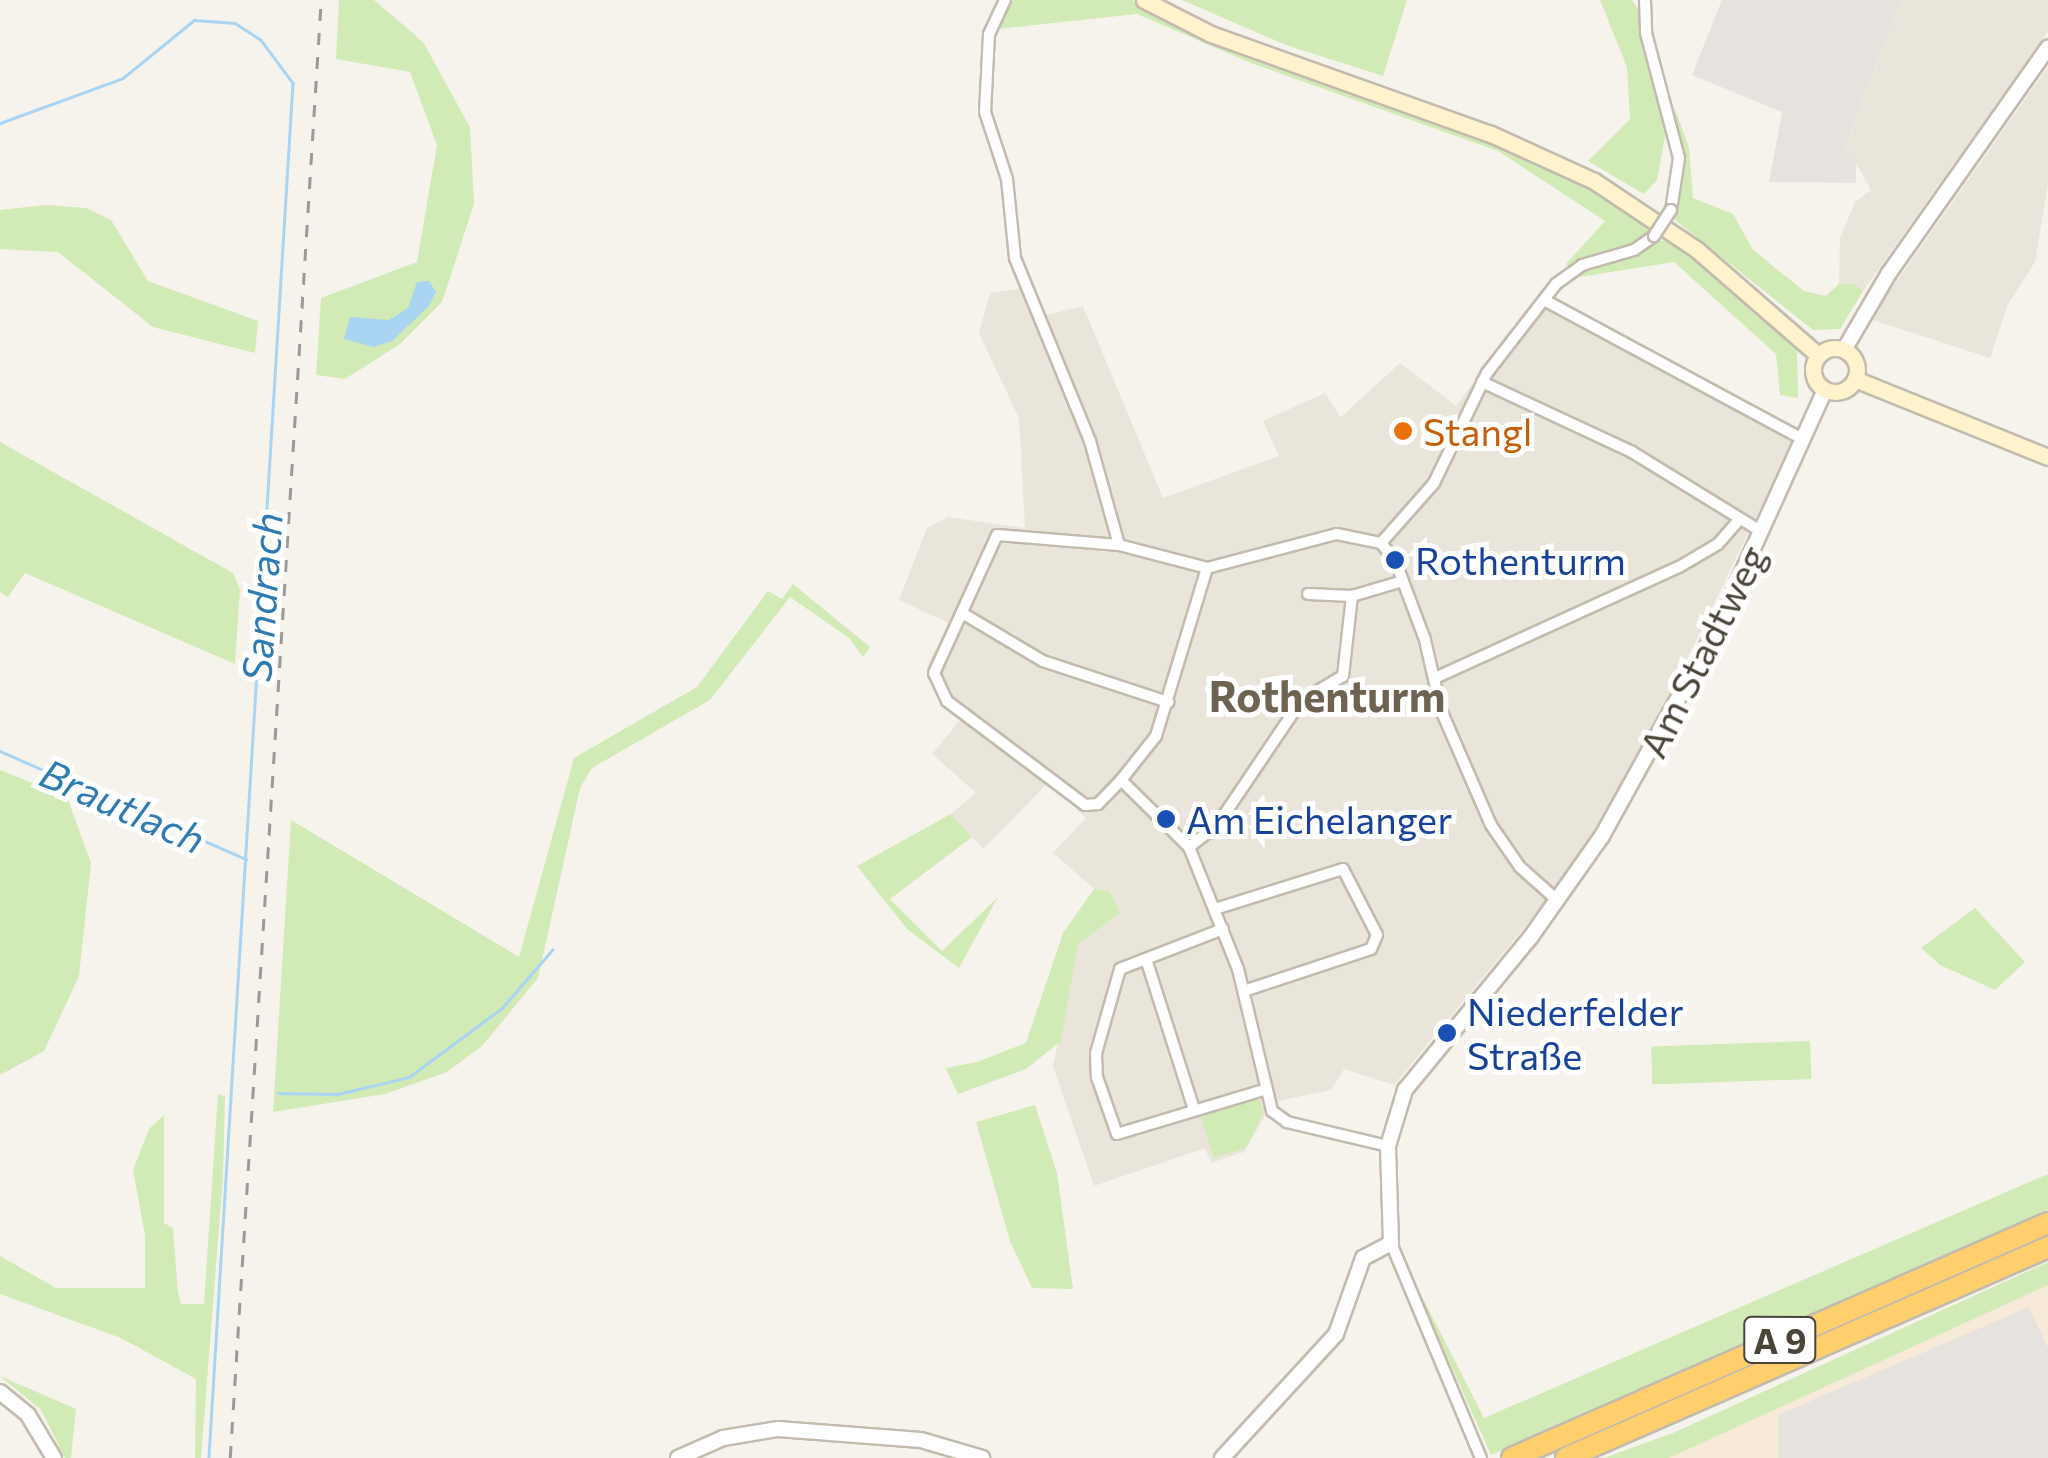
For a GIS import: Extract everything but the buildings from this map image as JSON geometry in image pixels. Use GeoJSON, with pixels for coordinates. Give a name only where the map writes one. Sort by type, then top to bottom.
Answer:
{"type":"FeatureCollection","features":[{"type":"Feature","properties":{"kind":"highway","name":"A 9"},"geometry":{"type":"LineString","coordinates":[[1512,1458],[2048,1223]]}},
{"type":"Feature","properties":{"kind":"highway","name":"A 9"},"geometry":{"type":"LineString","coordinates":[[1566,1458],[2048,1247]]}},
{"type":"Feature","properties":{"kind":"main road"},"geometry":{"type":"LineString","coordinates":[[1144,0],[1212,34],[1491,134],[1594,181],[1696,249],[1818,355]]}},
{"type":"Feature","properties":{"kind":"main road"},"geometry":{"type":"LineString","coordinates":[[1844,350],[1855,361],[1855,379],[1843,391],[1825,390],[1813,375],[1818,355],[1844,350]]}},
{"type":"Feature","properties":{"kind":"main road"},"geometry":{"type":"LineString","coordinates":[[1855,379],[2048,458]]}},
{"type":"Feature","properties":{"kind":"street"},"geometry":{"type":"LineString","coordinates":[[1004,0],[989,34],[985,112],[1007,179],[1019,276],[1090,441],[1119,544]]}},
{"type":"Feature","properties":{"kind":"street"},"geometry":{"type":"LineString","coordinates":[[1380,543],[1448,462],[1482,382],[1546,300],[1573,270],[1654,236],[1672,210],[1680,172],[1646,33],[1645,0]]}},
{"type":"Feature","properties":{"kind":"street"},"geometry":{"type":"LineString","coordinates":[[1844,350],[1888,273],[2048,48]]}},
{"type":"Feature","properties":{"kind":"street"},"geometry":{"type":"LineString","coordinates":[[1546,300],[1804,440]]}},
{"type":"Feature","properties":{"kind":"street"},"geometry":{"type":"LineString","coordinates":[[1482,382],[1632,452],[1762,532]]}},
{"type":"Feature","properties":{"kind":"street","name":"Am Stadtweg"},"geometry":{"type":"LineString","coordinates":[[1558,900],[1663,730],[1762,532],[1825,390]]}},
{"type":"Feature","properties":{"kind":"street"},"geometry":{"type":"LineString","coordinates":[[1434,678],[1554,618],[1679,567],[1718,544],[1739,520]]}},
{"type":"Feature","properties":{"kind":"street"},"geometry":{"type":"LineString","coordinates":[[1207,568],[1152,746],[1098,804],[1085,805],[946,701],[934,673],[997,535],[1119,544],[1207,568],[1337,534],[1380,543],[1403,581],[1441,710],[1491,826],[1520,866],[1558,900],[1414,1074],[1388,1146],[1392,1243],[1480,1458]]}},
{"type":"Feature","properties":{"kind":"street"},"geometry":{"type":"LineString","coordinates":[[1308,594],[1352,596],[1403,581]]}},
{"type":"Feature","properties":{"kind":"street"},"geometry":{"type":"LineString","coordinates":[[1189,848],[1218,824],[1287,716],[1348,668],[1352,596]]}},
{"type":"Feature","properties":{"kind":"street"},"geometry":{"type":"LineString","coordinates":[[962,613],[1043,660],[1168,702]]}},
{"type":"Feature","properties":{"kind":"street"},"geometry":{"type":"LineString","coordinates":[[1122,780],[1189,848],[1244,991],[1264,1090],[1272,1110],[1287,1122],[1388,1146]]}},
{"type":"Feature","properties":{"kind":"street"},"geometry":{"type":"LineString","coordinates":[[1215,909],[1342,869],[1377,935],[1372,949],[1244,991]]}},
{"type":"Feature","properties":{"kind":"street"},"geometry":{"type":"LineString","coordinates":[[1223,929],[1120,969],[1096,1052],[1098,1076],[1117,1134],[1264,1090]]}},
{"type":"Feature","properties":{"kind":"street"},"geometry":{"type":"LineString","coordinates":[[1146,959],[1194,1109]]}},
{"type":"Feature","properties":{"kind":"street"},"geometry":{"type":"LineString","coordinates":[[1222,1458],[1292,1390],[1343,1324],[1362,1258],[1392,1243]]}},
{"type":"Feature","properties":{"kind":"street"},"geometry":{"type":"LineString","coordinates":[[0,1392],[28,1415],[54,1458]]}},
{"type":"Feature","properties":{"kind":"street"},"geometry":{"type":"LineString","coordinates":[[678,1458],[723,1438],[778,1429],[922,1440],[982,1458]]}},
{"type":"Feature","properties":{"kind":"shaded area"},"geometry":{"type":"Polygon","coordinates":[[[1722,0],[1901,0],[1843,153],[1856,163],[1856,183],[1769,182],[1782,112],[1692,75],[1722,0]]]}},
{"type":"Feature","properties":{"kind":"shaded area"},"geometry":{"type":"Polygon","coordinates":[[[1901,0],[2048,0],[2048,31],[1863,291],[1839,284],[1840,238],[1855,202],[1871,190],[1856,163],[1843,154],[1901,0]]]}},
{"type":"Feature","properties":{"kind":"shaded area"},"geometry":{"type":"Polygon","coordinates":[[[2048,67],[2048,184],[2035,262],[2008,304],[1990,358],[1870,319],[2048,67]]]}},
{"type":"Feature","properties":{"kind":"shaded area"},"geometry":{"type":"Polygon","coordinates":[[[1023,288],[1042,316],[1083,306],[1163,498],[1279,456],[1263,421],[1325,393],[1341,417],[1400,363],[1456,406],[1542,291],[1799,429],[1640,756],[1561,883],[1394,1085],[1344,1069],[1331,1090],[1273,1102],[1244,1152],[1211,1163],[1205,1148],[1094,1186],[1053,1066],[1078,944],[1120,913],[1110,891],[1094,889],[1053,853],[1086,818],[1048,783],[983,849],[951,814],[976,793],[932,754],[961,719],[927,666],[949,623],[899,600],[927,528],[948,517],[1025,528],[1019,418],[979,333],[990,293],[1023,288]]]}},
{"type":"Feature","properties":{"kind":"shaded area"},"geometry":{"type":"Polygon","coordinates":[[[2048,1285],[2048,1458],[1669,1458],[2048,1285]]]}},
{"type":"Feature","properties":{"kind":"shaded area"},"geometry":{"type":"Polygon","coordinates":[[[2029,1307],[2048,1348],[2048,1458],[1778,1458],[1778,1415],[2029,1307]]]}},
{"type":"Feature","properties":{"kind":"green space"},"geometry":{"type":"Polygon","coordinates":[[[339,0],[374,0],[423,42],[470,127],[474,204],[442,302],[400,344],[345,379],[316,375],[321,298],[417,262],[437,145],[410,72],[336,59],[339,0]]]}},
{"type":"Feature","properties":{"kind":"green space"},"geometry":{"type":"Polygon","coordinates":[[[1013,0],[1132,0],[1236,50],[1534,156],[1650,223],[1650,233],[1635,245],[1571,267],[1566,264],[1605,221],[1498,151],[1251,63],[1137,14],[998,29],[1013,0]]]}},
{"type":"Feature","properties":{"kind":"green space"},"geometry":{"type":"Polygon","coordinates":[[[1182,0],[1407,0],[1383,76],[1286,45],[1182,0]]]}},
{"type":"Feature","properties":{"kind":"green space"},"geometry":{"type":"Polygon","coordinates":[[[1600,0],[1632,0],[1638,9],[1667,125],[1657,180],[1644,194],[1588,161],[1630,119],[1627,67],[1600,0]]]}},
{"type":"Feature","properties":{"kind":"green space"},"geometry":{"type":"Polygon","coordinates":[[[1674,106],[1689,148],[1693,198],[1733,214],[1753,250],[1804,291],[1826,296],[1839,284],[1854,284],[1863,291],[1840,329],[1813,330],[1675,220],[1684,170],[1674,106]]]}},
{"type":"Feature","properties":{"kind":"green space"},"geometry":{"type":"Polygon","coordinates":[[[46,205],[86,208],[111,220],[148,281],[258,321],[255,353],[153,327],[58,252],[0,249],[0,210],[46,205]]]}},
{"type":"Feature","properties":{"kind":"green space"},"geometry":{"type":"Polygon","coordinates":[[[1669,238],[1797,349],[1798,398],[1780,395],[1776,354],[1674,262],[1567,279],[1669,238]]]}},
{"type":"Feature","properties":{"kind":"green space"},"geometry":{"type":"Polygon","coordinates":[[[0,442],[233,573],[240,589],[235,664],[25,573],[8,597],[0,592],[0,442]]]}},
{"type":"Feature","properties":{"kind":"green space"},"geometry":{"type":"Polygon","coordinates":[[[793,584],[870,647],[863,657],[849,638],[790,597],[710,700],[592,768],[580,788],[538,978],[482,1046],[447,1072],[385,1094],[273,1112],[291,820],[519,957],[574,758],[697,687],[768,591],[782,599],[793,584]]]}},
{"type":"Feature","properties":{"kind":"green space"},"geometry":{"type":"Polygon","coordinates":[[[0,770],[67,797],[91,863],[79,976],[44,1051],[0,1075],[0,770]]]}},
{"type":"Feature","properties":{"kind":"green space"},"geometry":{"type":"Polygon","coordinates":[[[951,814],[972,837],[890,899],[942,951],[998,897],[959,968],[907,929],[857,866],[951,814]]]}},
{"type":"Feature","properties":{"kind":"green space"},"geometry":{"type":"Polygon","coordinates":[[[1094,889],[1110,891],[1120,913],[1078,944],[1061,1041],[1026,1069],[958,1094],[943,1063],[946,1068],[977,1062],[1026,1043],[1063,933],[1094,889]]]}},
{"type":"Feature","properties":{"kind":"green space"},"geometry":{"type":"Polygon","coordinates":[[[1975,908],[2025,962],[1995,990],[1940,965],[1921,948],[1975,908]]]}},
{"type":"Feature","properties":{"kind":"green space"},"geometry":{"type":"Polygon","coordinates":[[[1810,1041],[1811,1079],[1652,1085],[1651,1047],[1810,1041]]]}},
{"type":"Feature","properties":{"kind":"green space"},"geometry":{"type":"Polygon","coordinates":[[[218,1094],[225,1096],[223,1176],[201,1458],[195,1458],[196,1379],[121,1338],[0,1294],[0,1256],[56,1288],[145,1288],[145,1235],[133,1170],[149,1129],[164,1115],[164,1223],[173,1228],[178,1293],[181,1304],[204,1304],[218,1094]]]}},
{"type":"Feature","properties":{"kind":"green space"},"geometry":{"type":"Polygon","coordinates":[[[1243,1098],[1258,1098],[1264,1112],[1246,1148],[1214,1158],[1199,1112],[1243,1098]]]}},
{"type":"Feature","properties":{"kind":"green space"},"geometry":{"type":"Polygon","coordinates":[[[1035,1105],[1057,1173],[1073,1289],[1032,1288],[1010,1241],[976,1122],[1035,1105]]]}},
{"type":"Feature","properties":{"kind":"green space"},"geometry":{"type":"Polygon","coordinates":[[[2048,1174],[2048,1210],[1491,1455],[1408,1269],[1484,1418],[2048,1174]]]}},
{"type":"Feature","properties":{"kind":"green space"},"geometry":{"type":"Polygon","coordinates":[[[2048,1262],[2048,1285],[1669,1458],[1604,1458],[1673,1433],[2048,1262]]]}},
{"type":"Feature","properties":{"kind":"green space"},"geometry":{"type":"Polygon","coordinates":[[[0,1376],[76,1409],[71,1458],[65,1458],[41,1410],[0,1376]]]}},
{"type":"Feature","properties":{"kind":"water"},"geometry":{"type":"Polygon","coordinates":[[[429,281],[436,292],[429,306],[392,341],[374,347],[344,339],[350,317],[389,320],[408,308],[417,282],[429,281]]]}},
{"type":"Feature","properties":{"kind":"waterway","name":"Sandrach"},"geometry":{"type":"LineString","coordinates":[[0,123],[123,78],[194,20],[235,23],[261,40],[293,83],[209,1458]]}},
{"type":"Feature","properties":{"kind":"waterway","name":"Brautlach"},"geometry":{"type":"LineString","coordinates":[[0,751],[246,859]]}},
{"type":"Feature","properties":{"kind":"waterway"},"geometry":{"type":"LineString","coordinates":[[278,1093],[338,1094],[409,1077],[502,1008],[552,950]]}},
{"type":"Feature","properties":{"kind":"railway"},"geometry":{"type":"LineString","coordinates":[[230,1458],[321,0]]}},
{"type":"Feature","properties":{"kind":"place","name":"Stangl"},"geometry":{"type":"Point","coordinates":[1403,431]}},
{"type":"Feature","properties":{"kind":"place","name":"Rothenturm"},"geometry":{"type":"Point","coordinates":[1395,560]}},
{"type":"Feature","properties":{"kind":"place","name":"Am Eichelanger"},"geometry":{"type":"Point","coordinates":[1166,819]}},
{"type":"Feature","properties":{"kind":"place","name":"Niederfelder Straße"},"geometry":{"type":"Point","coordinates":[1447,1033]}},
{"type":"Feature","properties":{"kind":"district","name":"Rothenturm"},"geometry":{"type":"Point","coordinates":[1327,695]}}]}
